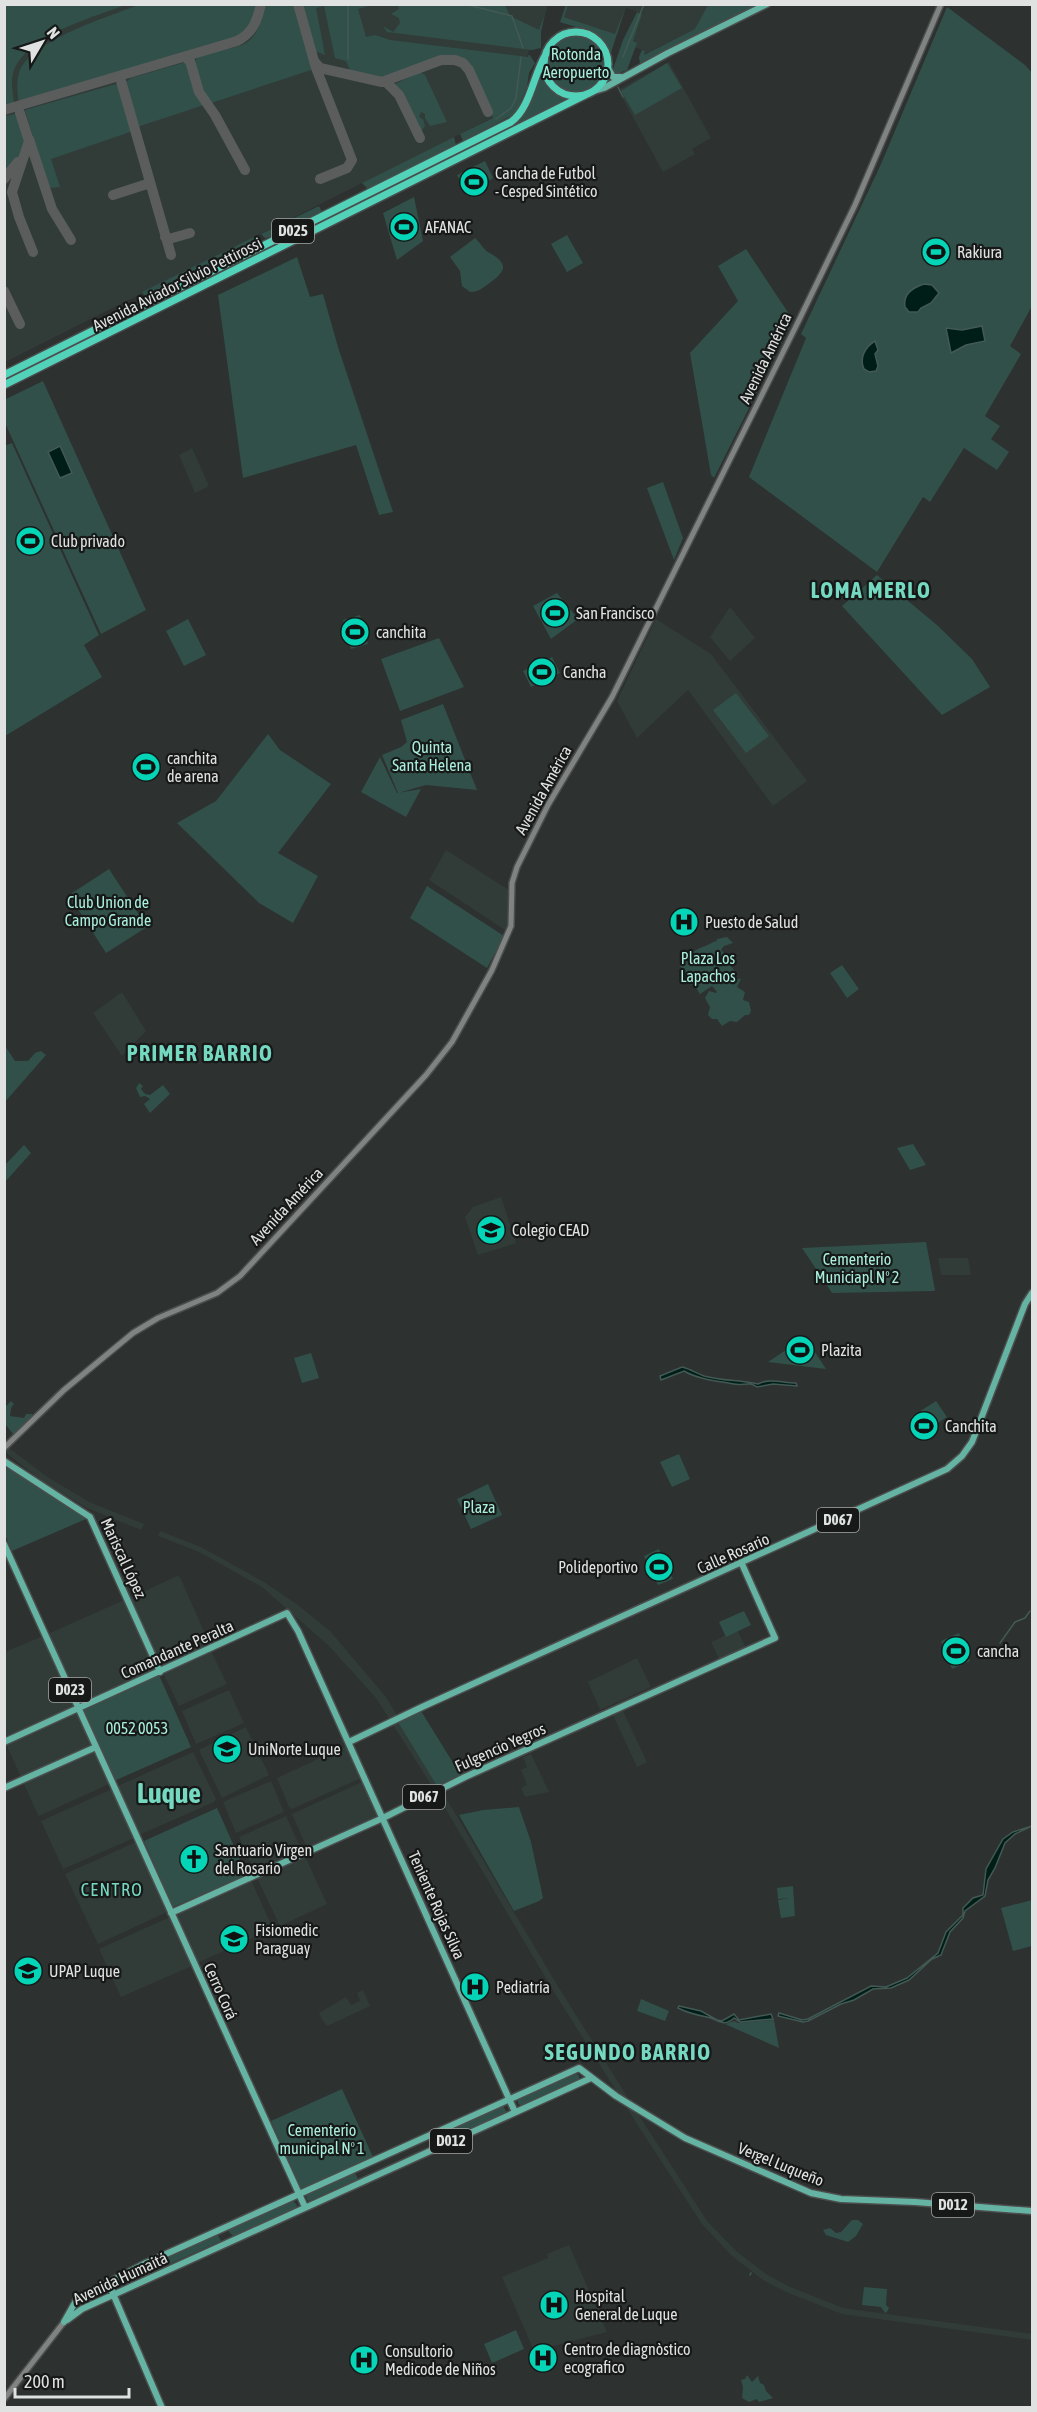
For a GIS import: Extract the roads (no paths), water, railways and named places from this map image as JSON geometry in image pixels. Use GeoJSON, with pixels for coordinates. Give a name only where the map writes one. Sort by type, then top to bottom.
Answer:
{"type":"FeatureCollection","features":[{"type":"Feature","properties":{"kind":"highway","name":"D025"},"geometry":{"type":"LineString","coordinates":[[546,54],[551,44],[562,35],[584,33],[597,40],[602,45],[608,59],[608,68],[602,82],[589,93]]}},
{"type":"Feature","properties":{"kind":"highway"},"geometry":{"type":"LineString","coordinates":[[546,54],[545,70],[552,85],[566,94],[589,93]]}},
{"type":"Feature","properties":{"kind":"highway","name":"Avenida Aviador Silvio Pettirossi"},"geometry":{"type":"LineString","coordinates":[[4,375],[512,122],[524,109],[538,66],[546,54]]}},
{"type":"Feature","properties":{"kind":"highway","name":"Avenida Aviador Silvio Pettirossi"},"geometry":{"type":"LineString","coordinates":[[4,385],[589,93]]}},
{"type":"Feature","properties":{"kind":"highway"},"geometry":{"type":"LineString","coordinates":[[153,301],[158,309]]}},
{"type":"Feature","properties":{"kind":"main road","name":"Avenida Aviador Silvio Pettirossi"},"geometry":{"type":"LineString","coordinates":[[589,93],[604,88],[767,4]]}},
{"type":"Feature","properties":{"kind":"main road","name":"Avenida América"},"geometry":{"type":"LineString","coordinates":[[4,1449],[64,1390],[133,1333],[158,1318],[217,1293],[240,1276],[426,1075],[452,1042],[492,970],[508,935],[511,926],[512,883],[517,867],[548,805],[612,697],[855,206],[941,4]]}},
{"type":"Feature","properties":{"kind":"main road"},"geometry":{"type":"LineString","coordinates":[[608,68],[613,77],[625,76]]}},
{"type":"Feature","properties":{"kind":"main road","name":"Calle Rosario"},"geometry":{"type":"LineString","coordinates":[[349,1742],[947,1469],[962,1456],[972,1442],[1026,1302],[1032,1293]]}},
{"type":"Feature","properties":{"kind":"main road","name":"Mariscal López"},"geometry":{"type":"LineString","coordinates":[[4,1461],[90,1517],[160,1672]]}},
{"type":"Feature","properties":{"kind":"main road","name":"D023"},"geometry":{"type":"LineString","coordinates":[[4,1544],[96,1747]]}},
{"type":"Feature","properties":{"kind":"main road","name":"Fulgencio Yegros"},"geometry":{"type":"LineString","coordinates":[[171,1913],[383,1818],[465,1777],[775,1638],[742,1564]]}},
{"type":"Feature","properties":{"kind":"main road","name":"Comandante Peralta"},"geometry":{"type":"LineString","coordinates":[[4,1742],[287,1613]]}},
{"type":"Feature","properties":{"kind":"main road","name":"Teniente Rojas Silva"},"geometry":{"type":"LineString","coordinates":[[287,1613],[298,1631],[349,1742],[515,2112]]}},
{"type":"Feature","properties":{"kind":"main road"},"geometry":{"type":"LineString","coordinates":[[4,1788],[96,1747]]}},
{"type":"Feature","properties":{"kind":"main road","name":"Cerro Corá"},"geometry":{"type":"LineString","coordinates":[[96,1747],[305,2207]]}},
{"type":"Feature","properties":{"kind":"main road","name":"Vergel Luqueño"},"geometry":{"type":"LineString","coordinates":[[510,2099],[579,2068],[616,2096],[685,2138],[811,2193],[841,2199],[1032,2211]]}},
{"type":"Feature","properties":{"kind":"main road","name":"D012"},"geometry":{"type":"LineString","coordinates":[[305,2207],[591,2078]]}},
{"type":"Feature","properties":{"kind":"main road","name":"D012"},"geometry":{"type":"LineString","coordinates":[[299,2195],[510,2099]]}},
{"type":"Feature","properties":{"kind":"main road","name":"Avenida Humaitá"},"geometry":{"type":"LineString","coordinates":[[64,2322],[77,2299],[108,2282],[299,2195]]}},
{"type":"Feature","properties":{"kind":"main road","name":"Avenida Humaitá"},"geometry":{"type":"LineString","coordinates":[[64,2322],[82,2309],[305,2207]]}},
{"type":"Feature","properties":{"kind":"main road"},"geometry":{"type":"LineString","coordinates":[[108,2282],[162,2408]]}},
{"type":"Feature","properties":{"kind":"main road","name":"D012"},"geometry":{"type":"LineString","coordinates":[[4,2399],[64,2322]]}},
{"type":"Feature","properties":{"kind":"waterway"},"geometry":{"type":"LineString","coordinates":[[348,4],[348,59]]}},
{"type":"Feature","properties":{"kind":"waterway"},"geometry":{"type":"LineString","coordinates":[[464,4],[512,16],[523,48]]}},
{"type":"Feature","properties":{"kind":"waterway"},"geometry":{"type":"LineString","coordinates":[[623,57],[644,4]]}},
{"type":"Feature","properties":{"kind":"waterway"},"geometry":{"type":"LineString","coordinates":[[496,119],[511,108],[516,98],[521,57]]}},
{"type":"Feature","properties":{"kind":"waterway"},"geometry":{"type":"LineString","coordinates":[[618,87],[623,97]]}},
{"type":"Feature","properties":{"kind":"waterway"},"geometry":{"type":"LineString","coordinates":[[1000,1643],[1015,1622],[1025,1618],[1030,1611]]}},
{"type":"Feature","properties":{"kind":"place","name":"Cancha de Futbol - Cesped Sintético"},"geometry":{"type":"Point","coordinates":[474,182]}},
{"type":"Feature","properties":{"kind":"place","name":"AFANAC"},"geometry":{"type":"Point","coordinates":[404,227]}},
{"type":"Feature","properties":{"kind":"place","name":"Rakiura"},"geometry":{"type":"Point","coordinates":[936,252]}},
{"type":"Feature","properties":{"kind":"place","name":"Club privado"},"geometry":{"type":"Point","coordinates":[30,541]}},
{"type":"Feature","properties":{"kind":"place","name":"San Francisco"},"geometry":{"type":"Point","coordinates":[555,613]}},
{"type":"Feature","properties":{"kind":"place","name":"canchita"},"geometry":{"type":"Point","coordinates":[355,632]}},
{"type":"Feature","properties":{"kind":"place","name":"Cancha"},"geometry":{"type":"Point","coordinates":[542,672]}},
{"type":"Feature","properties":{"kind":"place","name":"canchita de arena"},"geometry":{"type":"Point","coordinates":[146,767]}},
{"type":"Feature","properties":{"kind":"place","name":"Puesto de Salud"},"geometry":{"type":"Point","coordinates":[684,922]}},
{"type":"Feature","properties":{"kind":"place","name":"Colegio CEAD"},"geometry":{"type":"Point","coordinates":[491,1230]}},
{"type":"Feature","properties":{"kind":"place","name":"Plazita"},"geometry":{"type":"Point","coordinates":[800,1350]}},
{"type":"Feature","properties":{"kind":"place","name":"Canchita"},"geometry":{"type":"Point","coordinates":[924,1426]}},
{"type":"Feature","properties":{"kind":"place","name":"Polideportivo"},"geometry":{"type":"Point","coordinates":[659,1567]}},
{"type":"Feature","properties":{"kind":"place","name":"cancha"},"geometry":{"type":"Point","coordinates":[956,1651]}},
{"type":"Feature","properties":{"kind":"place","name":"UniNorte Luque"},"geometry":{"type":"Point","coordinates":[227,1749]}},
{"type":"Feature","properties":{"kind":"place","name":"Santuario Virgen del Rosario"},"geometry":{"type":"Point","coordinates":[194,1859]}},
{"type":"Feature","properties":{"kind":"place","name":"Fisiomedic Paraguay"},"geometry":{"type":"Point","coordinates":[234,1939]}},
{"type":"Feature","properties":{"kind":"place","name":"UPAP Luque"},"geometry":{"type":"Point","coordinates":[28,1971]}},
{"type":"Feature","properties":{"kind":"place","name":"Pediatría"},"geometry":{"type":"Point","coordinates":[475,1987]}},
{"type":"Feature","properties":{"kind":"place","name":"Hospital General de Luque"},"geometry":{"type":"Point","coordinates":[554,2305]}},
{"type":"Feature","properties":{"kind":"place","name":"Centro de diagnòstico ecografico"},"geometry":{"type":"Point","coordinates":[543,2358]}},
{"type":"Feature","properties":{"kind":"place","name":"Consultorio Medicode de Niños"},"geometry":{"type":"Point","coordinates":[364,2360]}},
{"type":"Feature","properties":{"kind":"district","name":"LOMA MERLO"},"geometry":{"type":"Point","coordinates":[871,590]}},
{"type":"Feature","properties":{"kind":"district","name":"PRIMER BARRIO"},"geometry":{"type":"Point","coordinates":[200,1053]}},
{"type":"Feature","properties":{"kind":"district","name":"Luque"},"geometry":{"type":"Point","coordinates":[169,1793]}},
{"type":"Feature","properties":{"kind":"district","name":"CENTRO"},"geometry":{"type":"Point","coordinates":[112,1890]}},
{"type":"Feature","properties":{"kind":"district","name":"SEGUNDO BARRIO"},"geometry":{"type":"Point","coordinates":[628,2052]}},
{"type":"Feature","properties":{"kind":"park label","name":"Rotonda Aeropuerto"},"geometry":{"type":"Point","coordinates":[576,63]}},
{"type":"Feature","properties":{"kind":"park label","name":"Quinta Santa Helena"},"geometry":{"type":"Point","coordinates":[432,756]}},
{"type":"Feature","properties":{"kind":"park label","name":"Club Union de Campo Grande"},"geometry":{"type":"Point","coordinates":[108,911]}},
{"type":"Feature","properties":{"kind":"park label","name":"Plaza Los Lapachos"},"geometry":{"type":"Point","coordinates":[708,967]}},
{"type":"Feature","properties":{"kind":"park label","name":"Cementerio Municiapl Nº 2"},"geometry":{"type":"Point","coordinates":[857,1268]}},
{"type":"Feature","properties":{"kind":"park label","name":"Plaza"},"geometry":{"type":"Point","coordinates":[479,1507]}},
{"type":"Feature","properties":{"kind":"park label","name":"0052 0053"},"geometry":{"type":"Point","coordinates":[137,1728]}},
{"type":"Feature","properties":{"kind":"park label","name":"Cementerio municipal Nº 1"},"geometry":{"type":"Point","coordinates":[322,2139]}}]}
